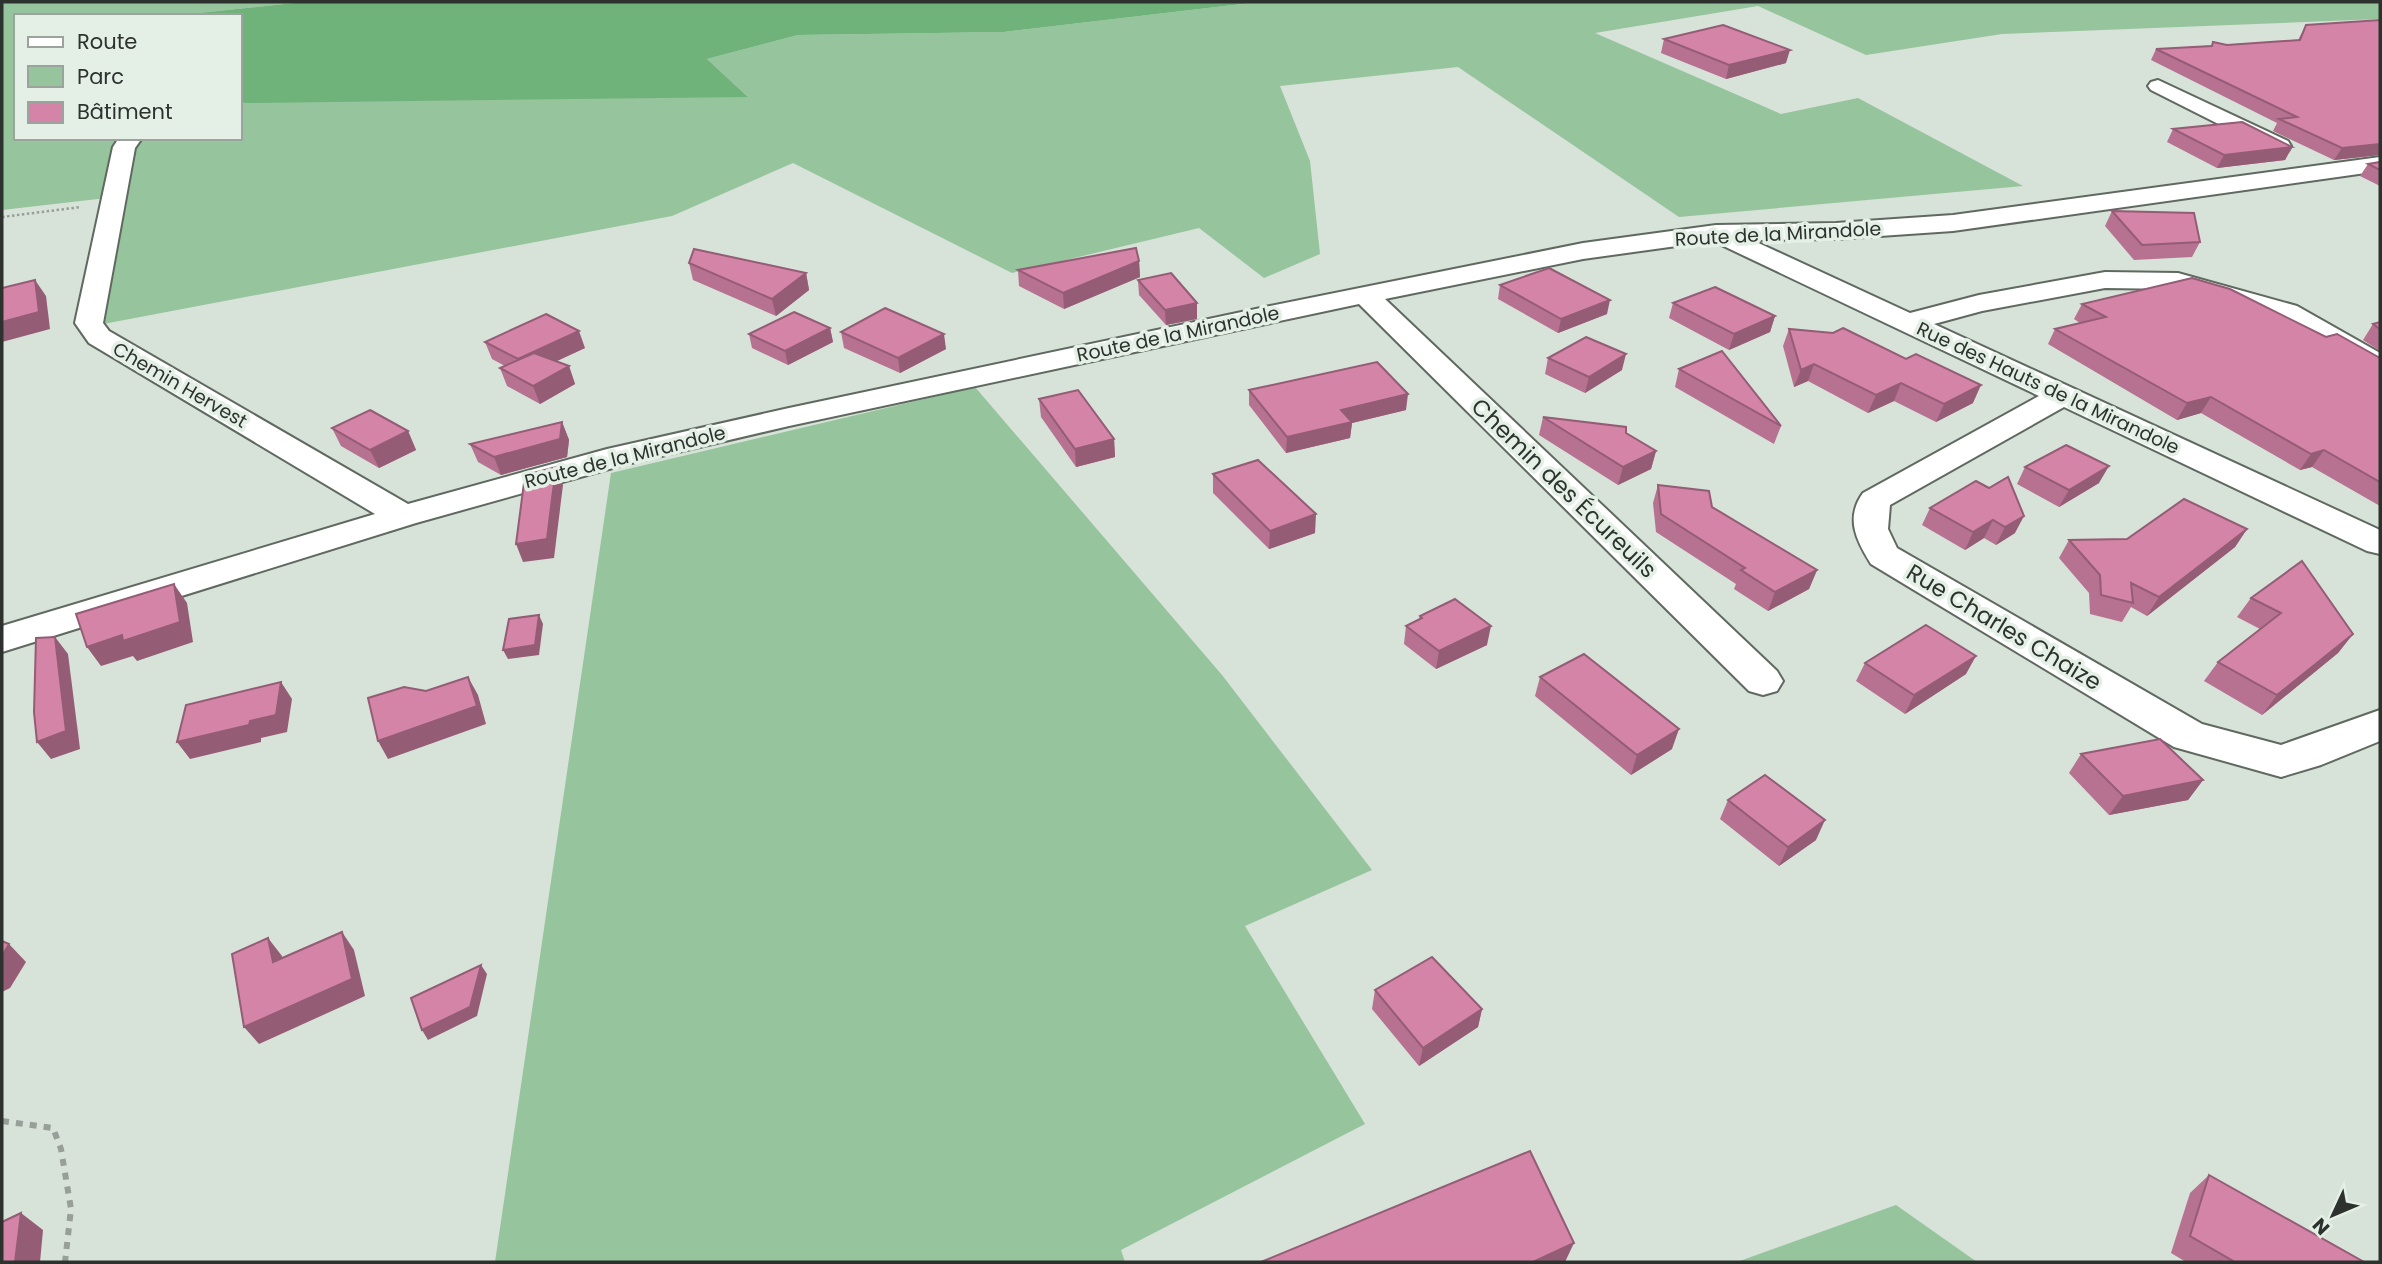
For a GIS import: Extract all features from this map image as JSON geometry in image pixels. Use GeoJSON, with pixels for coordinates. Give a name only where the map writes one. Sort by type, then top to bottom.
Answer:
{"type":"FeatureCollection","features":[{"type":"Feature","properties":{"kind":"street"},"geometry":{"type":"LineString","coordinates":[[2158,86],[2329,170]]}},
{"type":"Feature","properties":{"kind":"street","name":"Chemin Hervest"},"geometry":{"type":"LineString","coordinates":[[129,140],[124,147],[89,323],[99,337],[404,516]]}},
{"type":"Feature","properties":{"kind":"street","name":"Route de la Mirandole"},"geometry":{"type":"LineString","coordinates":[[2,639],[404,516],[619,456],[1364,295],[1583,251],[1716,233],[1836,231],[1953,223],[2380,164]]}},
{"type":"Feature","properties":{"kind":"street","name":"Rue des Hauts de la Mirandole"},"geometry":{"type":"LineString","coordinates":[[1716,233],[2380,543]]}},
{"type":"Feature","properties":{"kind":"street"},"geometry":{"type":"LineString","coordinates":[[1906,323],[1979,303],[2105,280],[2178,281],[2287,312],[2380,365]]}},
{"type":"Feature","properties":{"kind":"street","name":"Chemin des Écureuils"},"geometry":{"type":"LineString","coordinates":[[1364,295],[1763,681]]}},
{"type":"Feature","properties":{"kind":"street","name":"Rue Charles Chaize"},"geometry":{"type":"LineString","coordinates":[[2063,395],[1875,500],[1868,515],[1873,537],[1884,556],[2189,736],[2281,761],[2380,725]]}},
{"type":"Feature","properties":{"kind":"path"},"geometry":{"type":"LineString","coordinates":[[2,217],[113,203]]}},
{"type":"Feature","properties":{"kind":"path"},"geometry":{"type":"LineString","coordinates":[[2,1121],[53,1128],[61,1149],[71,1209],[65,1262]]}},
{"type":"Feature","properties":{"kind":"green space"},"geometry":{"type":"Polygon","coordinates":[[[2,2],[303,2],[189,14],[14,14],[14,140],[242,140],[242,102],[747,96],[707,59],[798,35],[1004,32],[1259,2],[2380,2],[2380,19],[2002,34],[1866,55],[1758,6],[1595,33],[1781,114],[1858,98],[2023,186],[1679,217],[1458,67],[1280,86],[1310,161],[1320,254],[1264,278],[1199,228],[1012,273],[793,163],[672,216],[98,325],[124,196],[2,210],[2,2]]]}},
{"type":"Feature","properties":{"kind":"green space"},"geometry":{"type":"Polygon","coordinates":[[[303,2],[1259,2],[1004,32],[798,35],[707,59],[748,97],[246,103],[242,102],[242,14],[189,14],[303,2]]]}},
{"type":"Feature","properties":{"kind":"green space"},"geometry":{"type":"Polygon","coordinates":[[[975,387],[1222,675],[1372,870],[1245,926],[1365,1124],[1121,1250],[1125,1262],[495,1262],[611,473],[975,387]]]}},
{"type":"Feature","properties":{"kind":"green space"},"geometry":{"type":"Polygon","coordinates":[[[1896,1205],[1977,1262],[1737,1262],[1896,1205]]]}},
{"type":"Feature","properties":{"kind":"building"},"geometry":{"type":"Polygon","coordinates":[[[2380,20],[2380,144],[2342,148],[2279,119],[2297,117],[2156,49],[2212,46],[2213,42],[2227,45],[2300,40],[2306,25],[2380,20]]]}},
{"type":"Feature","properties":{"kind":"building"},"geometry":{"type":"Polygon","coordinates":[[[1723,25],[1790,50],[1729,65],[1664,39],[1723,25]]]}},
{"type":"Feature","properties":{"kind":"building"},"geometry":{"type":"Polygon","coordinates":[[[2242,122],[2292,147],[2224,155],[2173,129],[2242,122]]]}},
{"type":"Feature","properties":{"kind":"building"},"geometry":{"type":"Polygon","coordinates":[[[2380,162],[2380,170],[2368,164],[2380,162]]]}},
{"type":"Feature","properties":{"kind":"building"},"geometry":{"type":"Polygon","coordinates":[[[2112,211],[2194,213],[2200,242],[2142,245],[2112,211]]]}},
{"type":"Feature","properties":{"kind":"building"},"geometry":{"type":"Polygon","coordinates":[[[1136,248],[1139,261],[1063,293],[1018,270],[1136,248]]]}},
{"type":"Feature","properties":{"kind":"building"},"geometry":{"type":"Polygon","coordinates":[[[694,249],[806,273],[772,299],[689,263],[694,249]]]}},
{"type":"Feature","properties":{"kind":"building"},"geometry":{"type":"Polygon","coordinates":[[[1549,268],[1610,300],[1561,319],[1500,285],[1549,268]]]}},
{"type":"Feature","properties":{"kind":"building"},"geometry":{"type":"Polygon","coordinates":[[[1171,273],[1197,303],[1165,310],[1138,280],[1171,273]]]}},
{"type":"Feature","properties":{"kind":"building"},"geometry":{"type":"Polygon","coordinates":[[[2192,278],[2230,289],[2326,337],[2337,334],[2380,358],[2380,482],[2324,450],[2311,454],[2211,397],[2187,403],[2055,329],[2106,317],[2082,304],[2192,278]]]}},
{"type":"Feature","properties":{"kind":"building"},"geometry":{"type":"Polygon","coordinates":[[[35,280],[39,312],[2,322],[2,288],[35,280]]]}},
{"type":"Feature","properties":{"kind":"building"},"geometry":{"type":"Polygon","coordinates":[[[1715,287],[1775,316],[1734,334],[1673,303],[1715,287]]]}},
{"type":"Feature","properties":{"kind":"building"},"geometry":{"type":"Polygon","coordinates":[[[885,308],[944,334],[898,358],[841,332],[885,308]]]}},
{"type":"Feature","properties":{"kind":"building"},"geometry":{"type":"Polygon","coordinates":[[[794,312],[830,328],[785,351],[749,334],[794,312]]]}},
{"type":"Feature","properties":{"kind":"building"},"geometry":{"type":"Polygon","coordinates":[[[546,314],[579,331],[518,359],[485,342],[546,314]]]}},
{"type":"Feature","properties":{"kind":"building"},"geometry":{"type":"Polygon","coordinates":[[[1843,328],[1906,359],[1916,354],[1981,385],[1944,404],[1901,383],[1876,395],[1814,364],[1801,370],[1789,329],[1833,333],[1843,328]]]}},
{"type":"Feature","properties":{"kind":"building"},"geometry":{"type":"Polygon","coordinates":[[[1586,337],[1626,354],[1589,377],[1548,358],[1586,337]]]}},
{"type":"Feature","properties":{"kind":"building"},"geometry":{"type":"Polygon","coordinates":[[[1722,351],[1781,426],[1679,369],[1722,351]]]}},
{"type":"Feature","properties":{"kind":"building"},"geometry":{"type":"Polygon","coordinates":[[[534,353],[569,366],[533,386],[500,368],[534,353]]]}},
{"type":"Feature","properties":{"kind":"building"},"geometry":{"type":"Polygon","coordinates":[[[1377,362],[1408,394],[1341,410],[1352,422],[1287,437],[1249,390],[1377,362]]]}},
{"type":"Feature","properties":{"kind":"building"},"geometry":{"type":"Polygon","coordinates":[[[1078,390],[1114,439],[1075,449],[1039,399],[1078,390]]]}},
{"type":"Feature","properties":{"kind":"building"},"geometry":{"type":"Polygon","coordinates":[[[370,410],[408,431],[370,450],[332,428],[370,410]]]}},
{"type":"Feature","properties":{"kind":"building"},"geometry":{"type":"Polygon","coordinates":[[[1543,417],[1626,427],[1626,433],[1656,451],[1623,467],[1543,417]]]}},
{"type":"Feature","properties":{"kind":"building"},"geometry":{"type":"Polygon","coordinates":[[[562,422],[560,439],[494,457],[470,444],[562,422]]]}},
{"type":"Feature","properties":{"kind":"building"},"geometry":{"type":"Polygon","coordinates":[[[2066,445],[2109,466],[2069,490],[2025,467],[2066,445]]]}},
{"type":"Feature","properties":{"kind":"building"},"geometry":{"type":"Polygon","coordinates":[[[1258,460],[1316,514],[1270,531],[1213,474],[1258,460]]]}},
{"type":"Feature","properties":{"kind":"building"},"geometry":{"type":"Polygon","coordinates":[[[556,467],[547,539],[516,544],[525,475],[556,467]]]}},
{"type":"Feature","properties":{"kind":"building"},"geometry":{"type":"Polygon","coordinates":[[[2008,477],[2024,516],[2005,527],[1993,520],[1973,532],[1930,508],[1976,481],[1989,488],[2008,477]]]}},
{"type":"Feature","properties":{"kind":"building"},"geometry":{"type":"Polygon","coordinates":[[[1658,485],[1709,491],[1712,507],[1817,570],[1775,592],[1741,570],[1745,568],[1661,514],[1658,485]]]}},
{"type":"Feature","properties":{"kind":"building"},"geometry":{"type":"Polygon","coordinates":[[[2184,499],[2247,529],[2159,597],[2131,583],[2133,603],[2101,595],[2100,575],[2069,540],[2127,539],[2184,499]]]}},
{"type":"Feature","properties":{"kind":"building"},"geometry":{"type":"Polygon","coordinates":[[[2302,561],[2353,634],[2277,695],[2218,662],[2281,613],[2251,598],[2302,561]]]}},
{"type":"Feature","properties":{"kind":"building"},"geometry":{"type":"Polygon","coordinates":[[[174,584],[180,622],[123,641],[122,635],[87,647],[76,614],[174,584]]]}},
{"type":"Feature","properties":{"kind":"building"},"geometry":{"type":"Polygon","coordinates":[[[1455,599],[1491,626],[1439,651],[1406,626],[1422,618],[1420,616],[1455,599]]]}},
{"type":"Feature","properties":{"kind":"building"},"geometry":{"type":"Polygon","coordinates":[[[539,615],[535,645],[503,650],[509,619],[539,615]]]}},
{"type":"Feature","properties":{"kind":"building"},"geometry":{"type":"Polygon","coordinates":[[[1926,625],[1976,656],[1914,695],[1865,663],[1926,625]]]}},
{"type":"Feature","properties":{"kind":"building"},"geometry":{"type":"Polygon","coordinates":[[[55,637],[66,731],[37,742],[34,712],[36,638],[55,637]]]}},
{"type":"Feature","properties":{"kind":"building"},"geometry":{"type":"Polygon","coordinates":[[[1584,654],[1679,729],[1637,755],[1540,677],[1584,654]]]}},
{"type":"Feature","properties":{"kind":"building"},"geometry":{"type":"Polygon","coordinates":[[[468,677],[477,706],[378,741],[368,698],[404,687],[426,691],[468,677]]]}},
{"type":"Feature","properties":{"kind":"building"},"geometry":{"type":"Polygon","coordinates":[[[281,682],[276,715],[250,721],[249,725],[177,742],[186,705],[281,682]]]}},
{"type":"Feature","properties":{"kind":"building"},"geometry":{"type":"Polygon","coordinates":[[[2160,739],[2203,780],[2123,796],[2081,754],[2160,739]]]}},
{"type":"Feature","properties":{"kind":"building"},"geometry":{"type":"Polygon","coordinates":[[[1765,775],[1825,820],[1788,847],[1728,800],[1765,775]]]}},
{"type":"Feature","properties":{"kind":"building"},"geometry":{"type":"Polygon","coordinates":[[[342,932],[352,979],[244,1027],[232,954],[268,938],[273,962],[342,932]]]}},
{"type":"Feature","properties":{"kind":"building"},"geometry":{"type":"Polygon","coordinates":[[[2,941],[9,944],[2,956],[2,941]]]}},
{"type":"Feature","properties":{"kind":"building"},"geometry":{"type":"Polygon","coordinates":[[[1432,957],[1482,1009],[1423,1048],[1375,990],[1432,957]]]}},
{"type":"Feature","properties":{"kind":"building"},"geometry":{"type":"Polygon","coordinates":[[[481,965],[470,1007],[422,1030],[411,998],[481,965]]]}},
{"type":"Feature","properties":{"kind":"building"},"geometry":{"type":"Polygon","coordinates":[[[1530,1151],[1574,1243],[1533,1262],[1261,1262],[1530,1151]]]}},
{"type":"Feature","properties":{"kind":"building"},"geometry":{"type":"Polygon","coordinates":[[[2209,1175],[2364,1262],[2235,1262],[2190,1236],[2209,1175]]]}},
{"type":"Feature","properties":{"kind":"building"},"geometry":{"type":"Polygon","coordinates":[[[21,1213],[15,1262],[2,1262],[2,1222],[21,1213]]]}}]}
